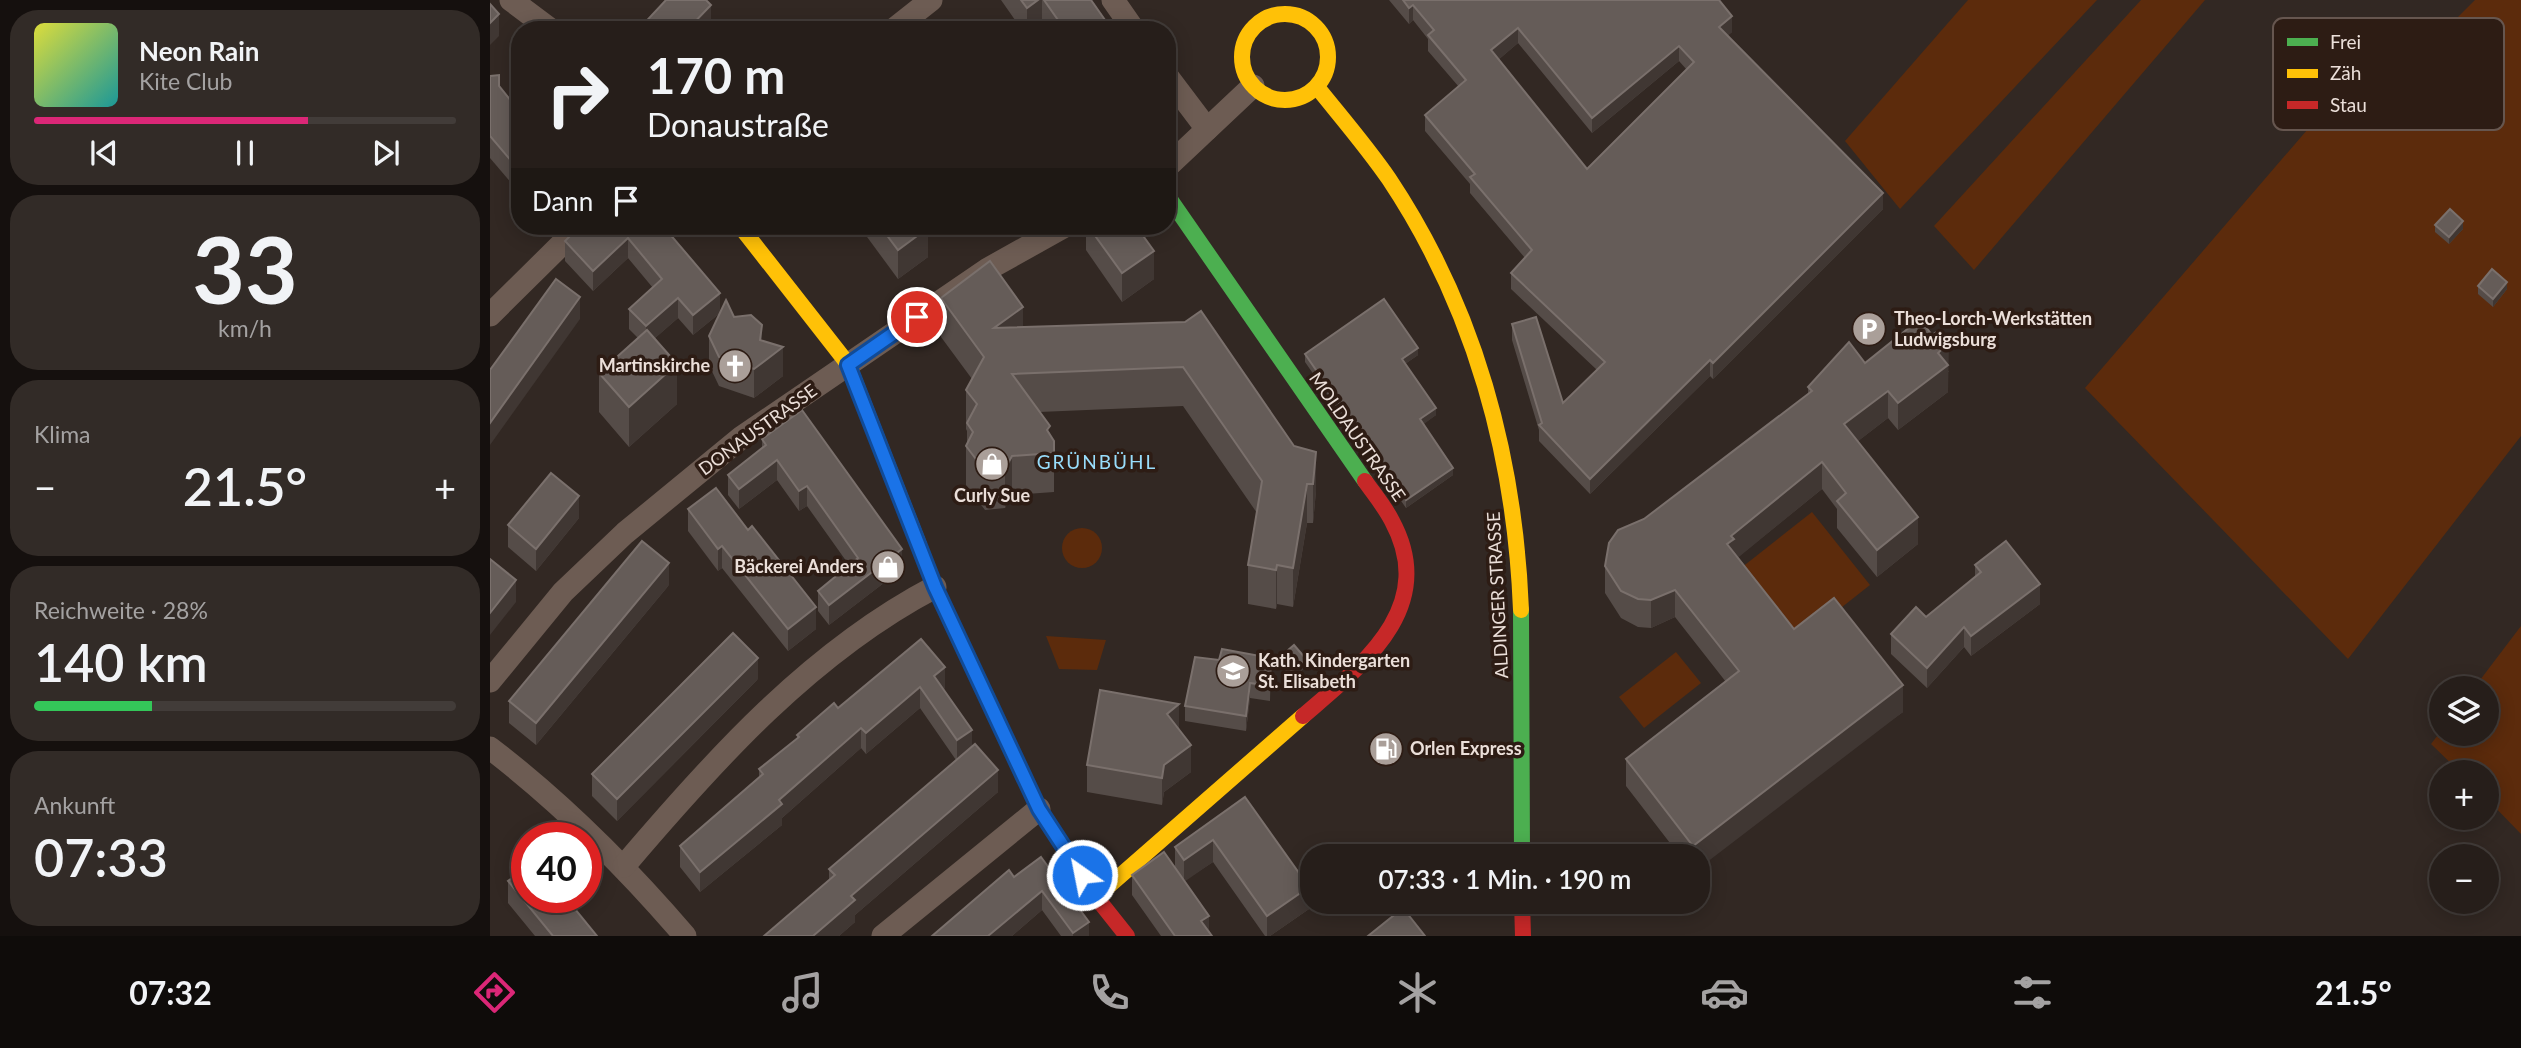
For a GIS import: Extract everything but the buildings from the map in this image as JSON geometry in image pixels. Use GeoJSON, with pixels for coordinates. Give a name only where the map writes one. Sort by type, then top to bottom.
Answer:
{"type":"FeatureCollection","features":[{"type":"Feature","properties":{"kind":"street"},"geometry":{"type":"LineString","coordinates":[[511,0],[539,21]]}},
{"type":"Feature","properties":{"kind":"street"},"geometry":{"type":"LineString","coordinates":[[904,21],[931,0]]}},
{"type":"Feature","properties":{"kind":"street"},"geometry":{"type":"LineString","coordinates":[[1113,0],[1128,21]]}},
{"type":"Feature","properties":{"kind":"street"},"geometry":{"type":"LineString","coordinates":[[1257,0],[1267,18]]}},
{"type":"Feature","properties":{"kind":"street"},"geometry":{"type":"LineString","coordinates":[[1281,14],[1296,16],[1310,22],[1326,43],[1328,66],[1317,87],[1305,96],[1278,100],[1264,95],[1253,86],[1242,62],[1243,49],[1255,26],[1267,18],[1281,14]]}},
{"type":"Feature","properties":{"kind":"street"},"geometry":{"type":"LineString","coordinates":[[1176,158],[1253,86]]}},
{"type":"Feature","properties":{"kind":"street","name":"ALDINGER STRASSE"},"geometry":{"type":"LineString","coordinates":[[1317,87],[1388,178],[1412,217],[1453,298],[1494,419],[1511,498],[1517,554],[1522,663],[1522,844]]}},
{"type":"Feature","properties":{"kind":"street"},"geometry":{"type":"LineString","coordinates":[[1176,88],[1207,129]]}},
{"type":"Feature","properties":{"kind":"street","name":"MOLDAUSTRASSE"},"geometry":{"type":"LineString","coordinates":[[1096,897],[1368,660],[1390,631],[1405,595],[1408,566],[1393,522],[1176,208]]}},
{"type":"Feature","properties":{"kind":"street"},"geometry":{"type":"LineString","coordinates":[[490,315],[571,235]]}},
{"type":"Feature","properties":{"kind":"street"},"geometry":{"type":"LineString","coordinates":[[747,235],[848,365],[935,587],[1039,809],[1096,897],[1127,936]]}},
{"type":"Feature","properties":{"kind":"street","name":"DONAUSTRASSE"},"geometry":{"type":"LineString","coordinates":[[490,681],[563,592],[625,533],[742,437],[988,269],[1049,235]]}},
{"type":"Feature","properties":{"kind":"street"},"geometry":{"type":"LineString","coordinates":[[624,866],[687,792],[757,720],[824,661],[894,609],[935,587]]}},
{"type":"Feature","properties":{"kind":"street"},"geometry":{"type":"LineString","coordinates":[[490,748],[544,789],[624,866],[685,936]]}},
{"type":"Feature","properties":{"kind":"street"},"geometry":{"type":"LineString","coordinates":[[883,936],[1039,809]]}},
{"type":"Feature","properties":{"kind":"street"},"geometry":{"type":"LineString","coordinates":[[1522,914],[1523,936]]}},
{"type":"Feature","properties":{"kind":"shaded area"},"geometry":{"type":"Polygon","coordinates":[[[1968,0],[2097,0],[1900,209],[1845,141],[1968,0]]]}},
{"type":"Feature","properties":{"kind":"shaded area"},"geometry":{"type":"Polygon","coordinates":[[[2141,0],[2205,0],[1974,270],[1934,226],[2141,0]]]}},
{"type":"Feature","properties":{"kind":"shaded area"},"geometry":{"type":"Polygon","coordinates":[[[2475,0],[2521,0],[2521,436],[2348,659],[2085,388],[2307,130],[2504,130],[2504,18],[2457,18],[2475,0]]]}},
{"type":"Feature","properties":{"kind":"shaded area"},"geometry":{"type":"Polygon","coordinates":[[[1812,512],[1870,585],[1799,641],[1741,568],[1812,512]]]}},
{"type":"Feature","properties":{"kind":"shaded area"},"geometry":{"type":"Polygon","coordinates":[[[1082,528],[1096,534],[1102,548],[1096,562],[1082,568],[1068,562],[1062,548],[1068,534],[1082,528]]]}},
{"type":"Feature","properties":{"kind":"shaded area"},"geometry":{"type":"Polygon","coordinates":[[[2521,626],[2521,834],[2499,811],[2499,760],[2448,760],[2433,746],[2499,746],[2499,676],[2483,676],[2521,626]]]}},
{"type":"Feature","properties":{"kind":"shaded area"},"geometry":{"type":"Polygon","coordinates":[[[1046,636],[1106,640],[1097,670],[1059,669],[1046,636]]]}},
{"type":"Feature","properties":{"kind":"shaded area"},"geometry":{"type":"Polygon","coordinates":[[[1676,652],[1701,683],[1644,728],[1619,697],[1676,652]]]}},
{"type":"Feature","properties":{"kind":"traffic: fast"},"geometry":{"type":"LineString","coordinates":[[1176,208],[1365,481]]}},
{"type":"Feature","properties":{"kind":"traffic: fast"},"geometry":{"type":"LineString","coordinates":[[1521,610],[1522,844]]}},
{"type":"Feature","properties":{"kind":"traffic: slow"},"geometry":{"type":"LineString","coordinates":[[1285,14],[1309,21],[1321,33],[1328,57],[1321,81],[1309,93],[1285,100],[1261,93],[1249,81],[1242,57],[1249,33],[1261,21],[1285,14]]}},
{"type":"Feature","properties":{"kind":"traffic: slow"},"geometry":{"type":"LineString","coordinates":[[1317,87],[1389,179],[1419,228],[1445,279],[1467,332],[1485,386],[1510,496],[1521,610]]}},
{"type":"Feature","properties":{"kind":"traffic: slow"},"geometry":{"type":"LineString","coordinates":[[747,235],[848,364],[919,545]]}},
{"type":"Feature","properties":{"kind":"traffic: slow"},"geometry":{"type":"LineString","coordinates":[[1096,897],[1303,716]]}},
{"type":"Feature","properties":{"kind":"traffic: jam"},"geometry":{"type":"LineString","coordinates":[[1303,716],[1369,655],[1387,632],[1400,607],[1406,581],[1404,552],[1392,521],[1365,481]]}},
{"type":"Feature","properties":{"kind":"traffic: jam"},"geometry":{"type":"LineString","coordinates":[[919,545],[935,587],[1039,809],[1096,897],[1127,936]]}},
{"type":"Feature","properties":{"kind":"traffic: jam"},"geometry":{"type":"LineString","coordinates":[[1522,914],[1523,936]]}},
{"type":"Feature","properties":{"kind":"place","name":"Theo-Lorch-Werkstätten Ludwigsburg"},"geometry":{"type":"Point","coordinates":[1869,329]}},
{"type":"Feature","properties":{"kind":"place","name":"Martinskirche"},"geometry":{"type":"Point","coordinates":[735,366]}},
{"type":"Feature","properties":{"kind":"place","name":"Curly Sue"},"geometry":{"type":"Point","coordinates":[992,464]}},
{"type":"Feature","properties":{"kind":"place","name":"Bäckerei Anders"},"geometry":{"type":"Point","coordinates":[888,567]}},
{"type":"Feature","properties":{"kind":"place","name":"Kath. Kindergarten St. Elisabeth"},"geometry":{"type":"Point","coordinates":[1233,671]}},
{"type":"Feature","properties":{"kind":"place","name":"Orlen Express"},"geometry":{"type":"Point","coordinates":[1386,749]}},
{"type":"Feature","properties":{"kind":"district","name":"GRÜNBÜHL"},"geometry":{"type":"Point","coordinates":[1097,462]}},
{"type":"Feature","properties":{"kind":"route"},"geometry":{"type":"LineString","coordinates":[[917,317],[848,365],[935,587],[1039,809],[1082,875]]}}]}
